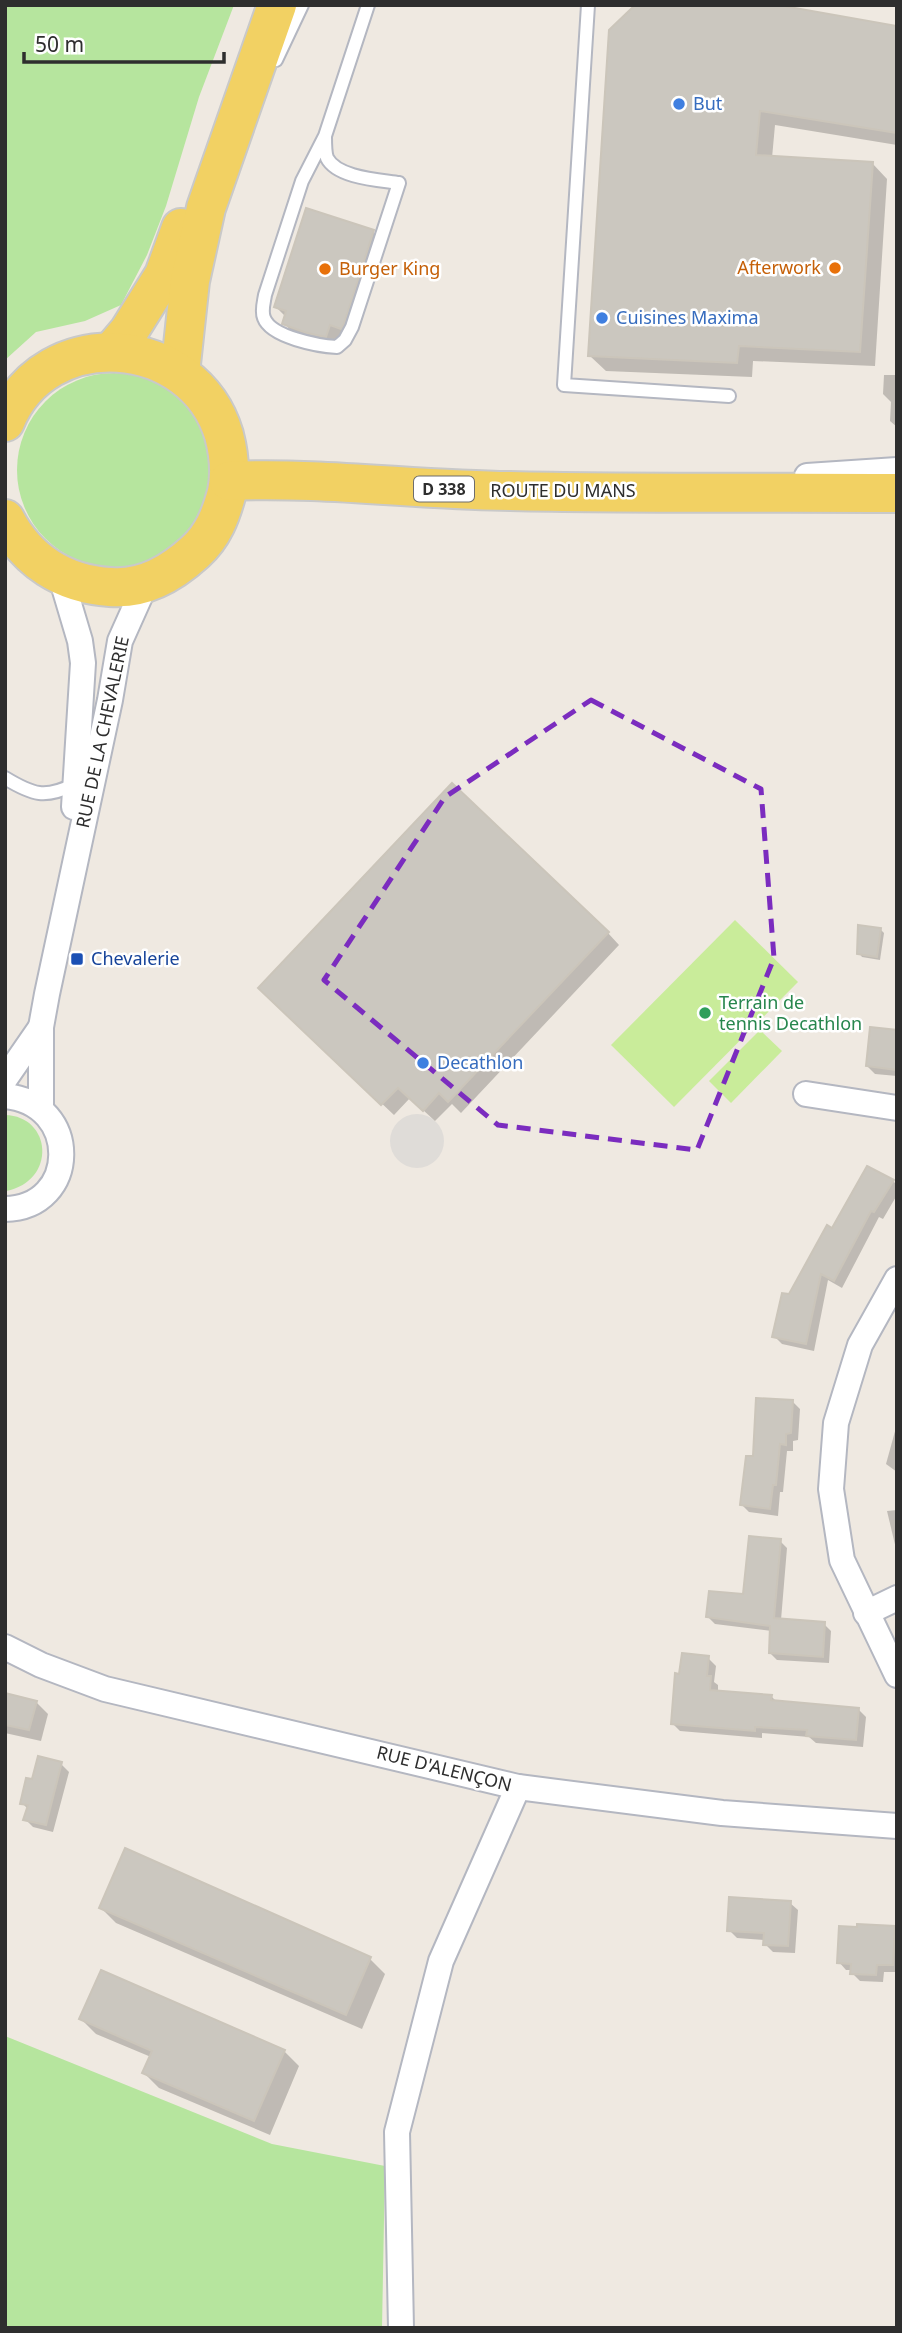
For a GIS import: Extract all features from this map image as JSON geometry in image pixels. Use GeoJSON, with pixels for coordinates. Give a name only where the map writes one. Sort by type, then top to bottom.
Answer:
{"type":"FeatureCollection","features":[{"type":"Feature","properties":{"kind":"main road"},"geometry":{"type":"LineString","coordinates":[[112,351],[129,331],[164,275],[262,5]]}},
{"type":"Feature","properties":{"kind":"main road"},"geometry":{"type":"LineString","coordinates":[[180,373],[190,281],[206,208],[277,5]]}},
{"type":"Feature","properties":{"kind":"main road"},"geometry":{"type":"LineString","coordinates":[[5,422],[11,408],[37,378],[72,358],[112,351],[148,357],[180,373],[203,394],[219,420],[228,450],[229,481],[221,515],[204,545],[177,568],[146,583],[117,588],[88,586],[61,577],[36,560],[15,538],[5,519]]}},
{"type":"Feature","properties":{"kind":"main road","name":"ROUTE DU MANS"},"geometry":{"type":"LineString","coordinates":[[229,481],[282,479],[510,491],[897,493]]}},
{"type":"Feature","properties":{"kind":"street"},"geometry":{"type":"LineString","coordinates":[[660,491],[826,474],[897,470]]}},
{"type":"Feature","properties":{"kind":"street","name":"RUE DE LA CHEVALERIE"},"geometry":{"type":"LineString","coordinates":[[61,577],[80,641],[83,663],[69,885]]}},
{"type":"Feature","properties":{"kind":"street","name":"RUE DE LA CHEVALERIE"},"geometry":{"type":"LineString","coordinates":[[41,1108],[41,1027],[69,885],[110,700],[120,641],[146,583]]}},
{"type":"Feature","properties":{"kind":"street","name":"RUE DE LA CHEVALERIE"},"geometry":{"type":"LineString","coordinates":[[5,1079],[41,1027]]}},
{"type":"Feature","properties":{"kind":"street"},"geometry":{"type":"LineString","coordinates":[[806,1094],[897,1108]]}},
{"type":"Feature","properties":{"kind":"street"},"geometry":{"type":"LineString","coordinates":[[5,1096],[18,1097],[41,1108],[52,1120],[62,1149],[56,1179],[37,1200],[5,1209]]}},
{"type":"Feature","properties":{"kind":"street"},"geometry":{"type":"LineString","coordinates":[[897,1279],[860,1345],[836,1423],[831,1489],[842,1560],[897,1675]]}},
{"type":"Feature","properties":{"kind":"street"},"geometry":{"type":"LineString","coordinates":[[866,1613],[897,1598]]}},
{"type":"Feature","properties":{"kind":"street","name":"RUE D'ALENÇON"},"geometry":{"type":"LineString","coordinates":[[5,1647],[41,1665],[105,1689],[518,1787],[722,1813],[897,1826]]}},
{"type":"Feature","properties":{"kind":"street"},"geometry":{"type":"LineString","coordinates":[[401,2328],[397,2132],[441,1961],[518,1787]]}},
{"type":"Feature","properties":{"kind":"lane"},"geometry":{"type":"LineString","coordinates":[[270,74],[302,5]]}},
{"type":"Feature","properties":{"kind":"lane"},"geometry":{"type":"LineString","coordinates":[[325,136],[327,158],[338,170],[367,179],[399,183],[352,327],[345,340],[337,347],[283,335],[270,327],[263,317],[265,295],[302,181],[325,136],[368,5]]}},
{"type":"Feature","properties":{"kind":"lane"},"geometry":{"type":"LineString","coordinates":[[588,5],[564,385],[729,396]]}},
{"type":"Feature","properties":{"kind":"lane"},"geometry":{"type":"LineString","coordinates":[[222,163],[259,97]]}},
{"type":"Feature","properties":{"kind":"lane"},"geometry":{"type":"LineString","coordinates":[[5,778],[28,792],[42,794],[58,792],[75,784]]}},
{"type":"Feature","properties":{"kind":"highlighted area"},"geometry":{"type":"Polygon","coordinates":[[[591,700],[761,789],[774,958],[697,1150],[498,1125],[324,980],[445,797],[591,700]]]}},
{"type":"Feature","properties":{"kind":"green space"},"geometry":{"type":"Polygon","coordinates":[[[5,5],[234,5],[199,97],[166,206],[147,255],[121,305],[85,321],[36,332],[5,360],[5,5]]]}},
{"type":"Feature","properties":{"kind":"green space"},"geometry":{"type":"Polygon","coordinates":[[[114,373],[151,380],[183,401],[204,433],[211,470],[204,507],[183,539],[151,560],[114,567],[77,560],[45,539],[24,507],[17,470],[24,433],[45,401],[77,380],[114,373]]]}},
{"type":"Feature","properties":{"kind":"green space","name":"Terrain de tennis Decathlon"},"geometry":{"type":"Polygon","coordinates":[[[735,920],[798,982],[674,1107],[611,1045],[735,920]]]}},
{"type":"Feature","properties":{"kind":"green space"},"geometry":{"type":"Polygon","coordinates":[[[760,1030],[782,1051],[731,1103],[709,1081],[760,1030]]]}},
{"type":"Feature","properties":{"kind":"green space"},"geometry":{"type":"Polygon","coordinates":[[[5,1115],[21,1118],[32,1126],[39,1137],[42,1150],[34,1175],[23,1185],[6,1191],[5,1115]]]}},
{"type":"Feature","properties":{"kind":"green space"},"geometry":{"type":"Polygon","coordinates":[[[5,2036],[272,2144],[385,2166],[382,2328],[5,2328],[5,2036]]]}},
{"type":"Feature","properties":{"kind":"shaded area"},"geometry":{"type":"Polygon","coordinates":[[[417,1114],[436,1122],[444,1141],[436,1160],[417,1168],[398,1160],[390,1141],[398,1122],[417,1114]]]}},
{"type":"Feature","properties":{"kind":"building"},"geometry":{"type":"Polygon","coordinates":[[[635,5],[778,5],[897,26],[897,133],[760,111],[756,155],[873,162],[860,352],[739,346],[737,363],[588,356],[609,30],[635,5]]]}},
{"type":"Feature","properties":{"kind":"building","name":"Burger King"},"geometry":{"type":"Polygon","coordinates":[[[306,208],[374,230],[344,324],[341,329],[330,325],[326,337],[282,324],[286,311],[274,307],[306,208]]]}},
{"type":"Feature","properties":{"kind":"building"},"geometry":{"type":"Polygon","coordinates":[[[452,783],[609,932],[448,1102],[439,1093],[423,1111],[398,1088],[381,1105],[258,988],[452,783]]]}},
{"type":"Feature","properties":{"kind":"building"},"geometry":{"type":"Polygon","coordinates":[[[858,925],[881,928],[877,957],[857,954],[858,925]]]}},
{"type":"Feature","properties":{"kind":"building"},"geometry":{"type":"Polygon","coordinates":[[[870,1027],[897,1030],[897,1070],[866,1066],[870,1027]]]}},
{"type":"Feature","properties":{"kind":"building"},"geometry":{"type":"Polygon","coordinates":[[[867,1166],[894,1180],[874,1212],[871,1211],[834,1281],[821,1274],[806,1344],[772,1337],[782,1293],[789,1294],[827,1225],[832,1228],[867,1166]]]}},
{"type":"Feature","properties":{"kind":"building"},"geometry":{"type":"Polygon","coordinates":[[[756,1398],[793,1400],[791,1433],[786,1434],[786,1445],[780,1444],[776,1485],[773,1485],[770,1509],[740,1505],[746,1456],[753,1456],[756,1398]]]}},
{"type":"Feature","properties":{"kind":"building"},"geometry":{"type":"Polygon","coordinates":[[[749,1536],[781,1539],[774,1618],[825,1622],[823,1657],[769,1653],[770,1626],[706,1617],[709,1591],[743,1594],[749,1536]]]}},
{"type":"Feature","properties":{"kind":"building"},"geometry":{"type":"Polygon","coordinates":[[[682,1653],[709,1656],[707,1676],[711,1676],[710,1690],[772,1695],[771,1700],[859,1708],[856,1740],[806,1736],[807,1730],[755,1727],[755,1731],[671,1724],[675,1673],[679,1674],[682,1653]]]}},
{"type":"Feature","properties":{"kind":"building"},"geometry":{"type":"Polygon","coordinates":[[[5,1693],[37,1701],[29,1730],[5,1725],[5,1693]]]}},
{"type":"Feature","properties":{"kind":"building"},"geometry":{"type":"Polygon","coordinates":[[[38,1756],[62,1762],[46,1825],[23,1820],[28,1805],[20,1804],[26,1778],[32,1779],[38,1756]]]}},
{"type":"Feature","properties":{"kind":"building"},"geometry":{"type":"Polygon","coordinates":[[[125,1848],[371,1957],[346,2015],[99,1908],[125,1848]]]}},
{"type":"Feature","properties":{"kind":"building"},"geometry":{"type":"Polygon","coordinates":[[[729,1897],[791,1901],[788,1946],[763,1945],[764,1933],[727,1931],[729,1897]]]}},
{"type":"Feature","properties":{"kind":"building"},"geometry":{"type":"Polygon","coordinates":[[[857,1924],[895,1926],[893,1965],[877,1965],[876,1975],[850,1974],[851,1964],[837,1963],[839,1926],[857,1927],[857,1924]]]}},
{"type":"Feature","properties":{"kind":"building"},"geometry":{"type":"Polygon","coordinates":[[[101,1970],[285,2050],[254,2121],[142,2073],[152,2051],[79,2019],[101,1970]]]}},
{"type":"Feature","properties":{"kind":"place","name":"But"},"geometry":{"type":"Point","coordinates":[679,104]}},
{"type":"Feature","properties":{"kind":"place","name":"Afterwork"},"geometry":{"type":"Point","coordinates":[835,268]}},
{"type":"Feature","properties":{"kind":"place","name":"Burger King"},"geometry":{"type":"Point","coordinates":[325,269]}},
{"type":"Feature","properties":{"kind":"place","name":"Cuisines Maxima"},"geometry":{"type":"Point","coordinates":[602,318]}},
{"type":"Feature","properties":{"kind":"place","name":"Chevalerie"},"geometry":{"type":"Point","coordinates":[77,959]}},
{"type":"Feature","properties":{"kind":"place","name":"Terrain de tennis Decathlon"},"geometry":{"type":"Point","coordinates":[705,1013]}},
{"type":"Feature","properties":{"kind":"place","name":"Decathlon"},"geometry":{"type":"Point","coordinates":[423,1063]}}]}
